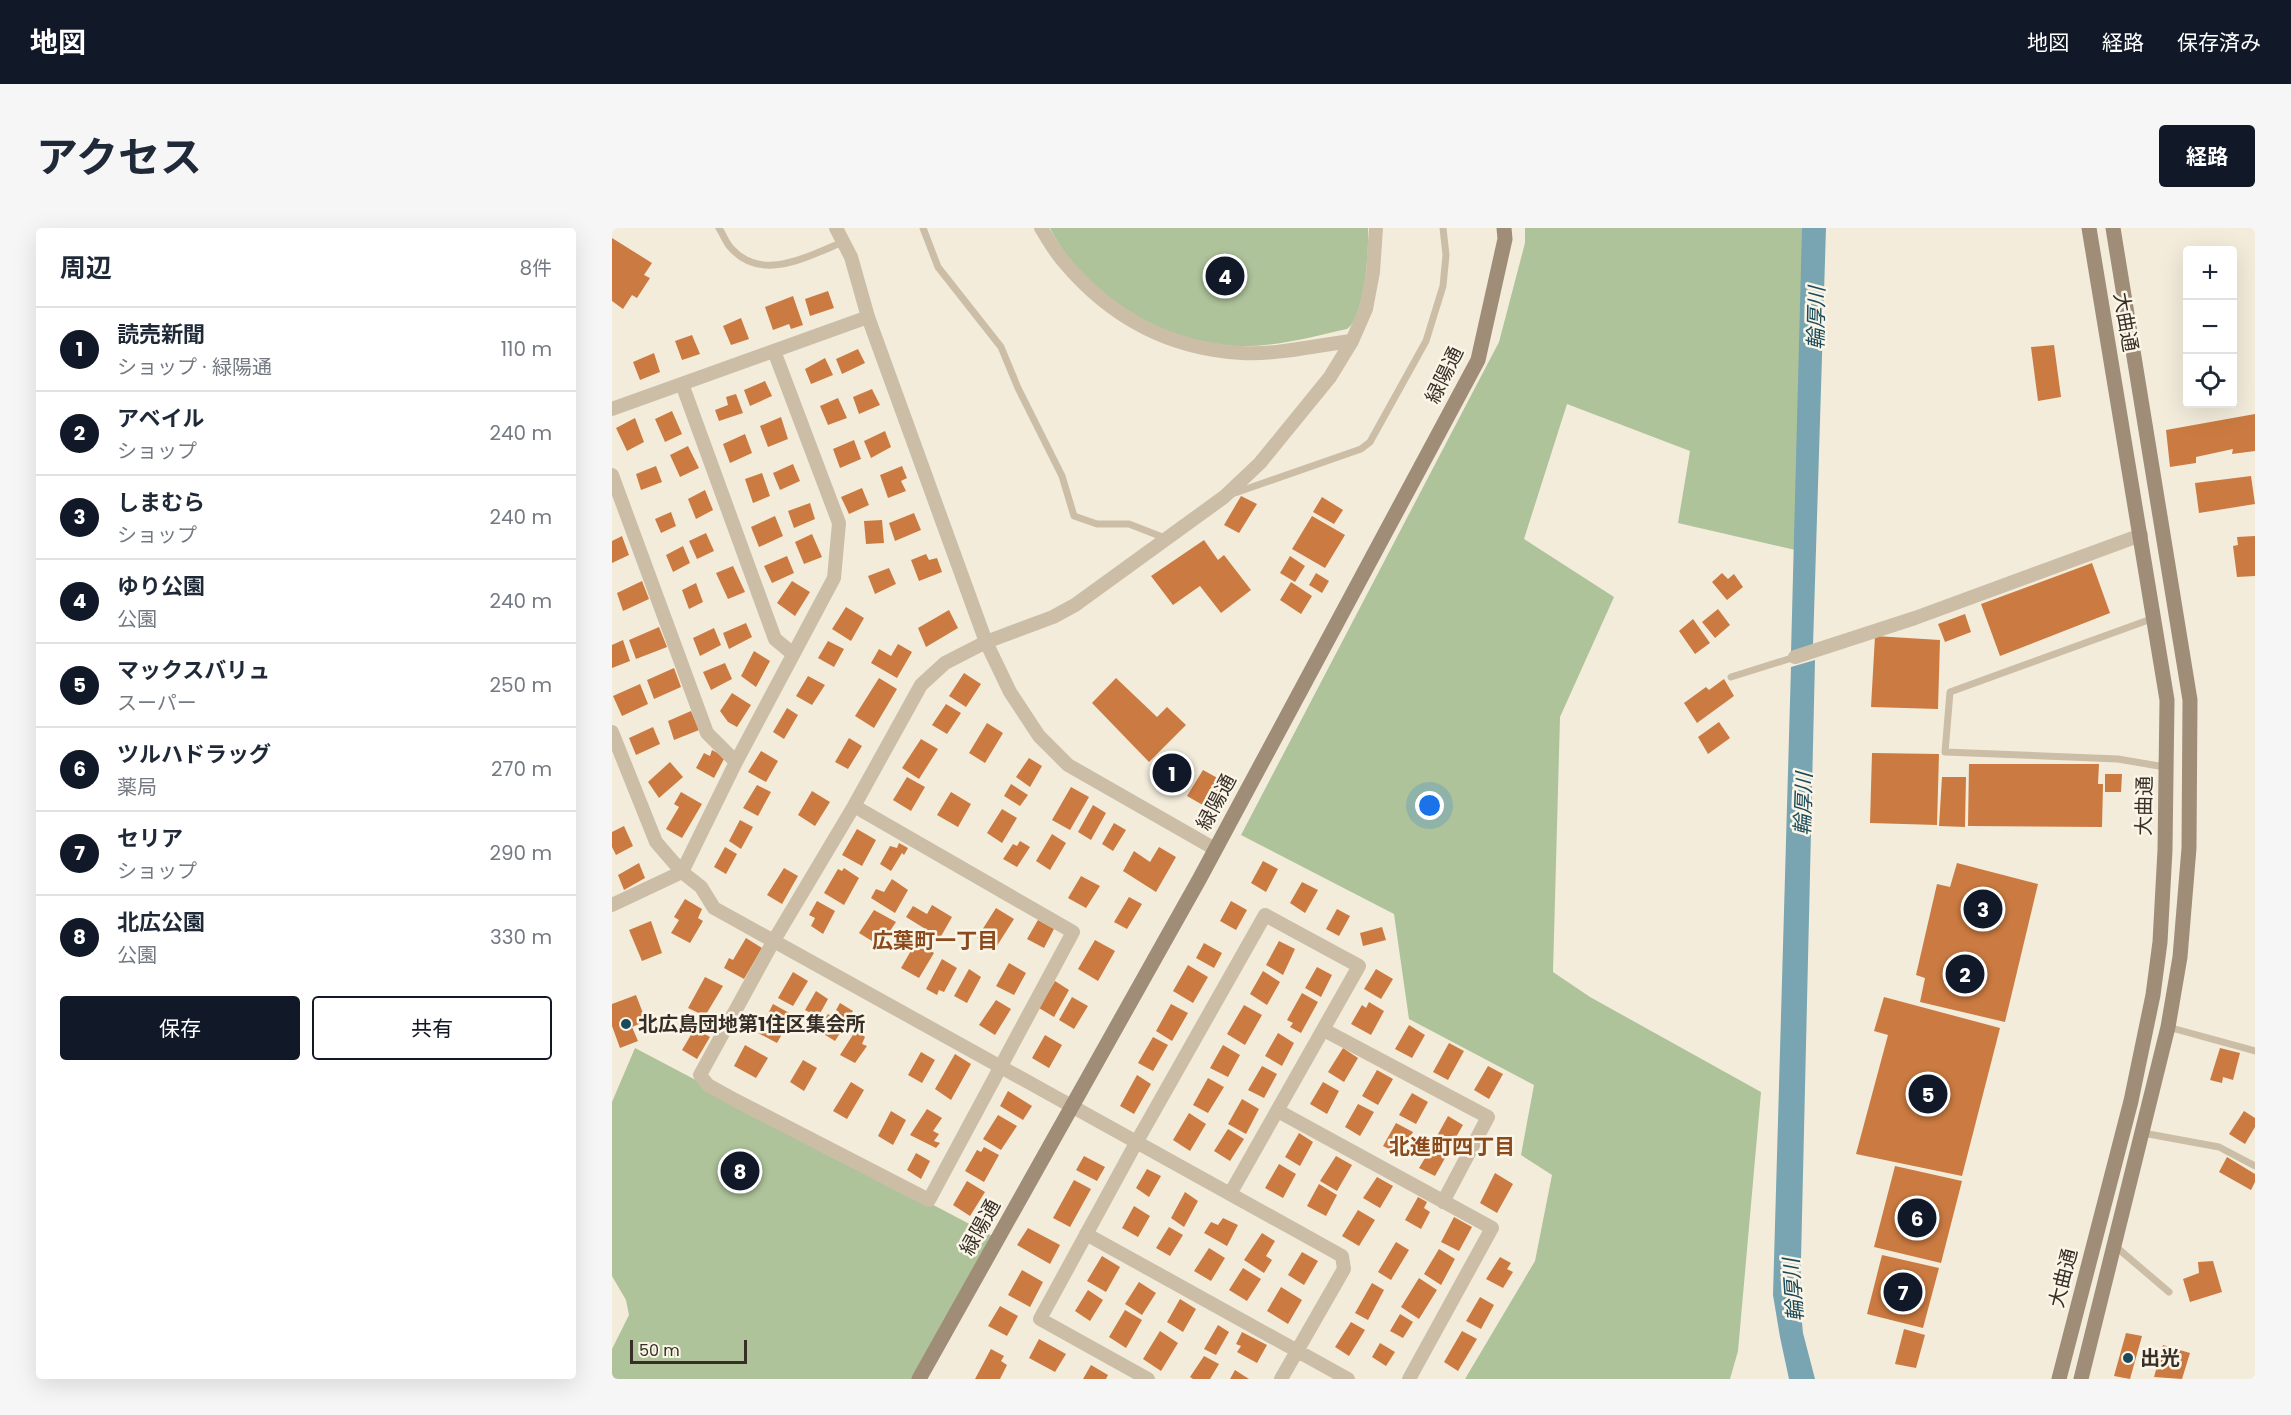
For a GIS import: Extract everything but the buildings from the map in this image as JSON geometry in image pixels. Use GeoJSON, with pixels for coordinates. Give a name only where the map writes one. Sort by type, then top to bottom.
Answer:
{"type":"FeatureCollection","features":[{"type":"Feature","properties":{"kind":"main road","name":"緑陽通"},"geometry":{"type":"LineString","coordinates":[[919,1379],[1215,849],[1478,360],[1505,239],[1504,228]]}},
{"type":"Feature","properties":{"kind":"main road","name":"大曲通"},"geometry":{"type":"LineString","coordinates":[[2059,1379],[2131,1101],[2153,995],[2161,919],[2166,767],[2167,700],[2089,228]]}},
{"type":"Feature","properties":{"kind":"main road","name":"大曲通"},"geometry":{"type":"LineString","coordinates":[[2081,1379],[2168,1027],[2180,957],[2189,848],[2190,700],[2113,228]]}},
{"type":"Feature","properties":{"kind":"street"},"geometry":{"type":"LineString","coordinates":[[836,228],[851,257],[868,317],[986,642],[1010,692],[1040,736],[1068,765],[1215,849]]}},
{"type":"Feature","properties":{"kind":"street"},"geometry":{"type":"LineString","coordinates":[[1041,228],[1063,261],[1095,295],[1128,319],[1162,337],[1197,347],[1244,353],[1352,341]]}},
{"type":"Feature","properties":{"kind":"street"},"geometry":{"type":"LineString","coordinates":[[854,806],[1073,932],[929,1200],[726,1095],[708,1085],[700,1075],[773,942],[854,806],[921,685],[945,663],[986,642],[1053,617],[1075,605],[1224,497],[1267,454],[1330,377],[1352,341],[1366,309],[1373,272],[1376,228]]}},
{"type":"Feature","properties":{"kind":"street"},"geometry":{"type":"LineString","coordinates":[[612,409],[868,317]]}},
{"type":"Feature","properties":{"kind":"street"},"geometry":{"type":"LineString","coordinates":[[612,905],[682,872],[736,762],[834,578],[839,523],[774,351]]}},
{"type":"Feature","properties":{"kind":"street"},"geometry":{"type":"LineString","coordinates":[[682,384],[775,639],[793,654]]}},
{"type":"Feature","properties":{"kind":"street"},"geometry":{"type":"LineString","coordinates":[[612,475],[708,733],[736,762]]}},
{"type":"Feature","properties":{"kind":"street"},"geometry":{"type":"LineString","coordinates":[[1795,657],[1914,618],[2141,535]]}},
{"type":"Feature","properties":{"kind":"street"},"geometry":{"type":"LineString","coordinates":[[612,732],[656,842],[682,872],[701,887],[714,908],[1342,1256],[1344,1269],[1281,1379]]}},
{"type":"Feature","properties":{"kind":"street"},"geometry":{"type":"LineString","coordinates":[[1148,1379],[1040,1319],[1265,915],[1359,966],[1230,1194]]}},
{"type":"Feature","properties":{"kind":"street"},"geometry":{"type":"LineString","coordinates":[[1324,1030],[1488,1117],[1443,1202]]}},
{"type":"Feature","properties":{"kind":"street"},"geometry":{"type":"LineString","coordinates":[[1278,1111],[1492,1228],[1409,1379]]}},
{"type":"Feature","properties":{"kind":"street"},"geometry":{"type":"LineString","coordinates":[[1086,1234],[1348,1379]]}},
{"type":"Feature","properties":{"kind":"lane"},"geometry":{"type":"LineString","coordinates":[[719,228],[731,248],[751,263],[771,267],[789,263],[843,242]]}},
{"type":"Feature","properties":{"kind":"lane"},"geometry":{"type":"LineString","coordinates":[[923,228],[938,267],[1001,347],[1018,388],[1062,476],[1074,516],[1097,524],[1129,524],[1168,539]]}},
{"type":"Feature","properties":{"kind":"lane"},"geometry":{"type":"LineString","coordinates":[[1224,497],[1361,449],[1370,442],[1426,341],[1443,286],[1446,255],[1443,228]]}},
{"type":"Feature","properties":{"kind":"lane"},"geometry":{"type":"LineString","coordinates":[[2154,618],[1950,692],[1946,753],[2118,759],[2166,767]]}},
{"type":"Feature","properties":{"kind":"lane"},"geometry":{"type":"LineString","coordinates":[[1731,677],[1795,657]]}},
{"type":"Feature","properties":{"kind":"lane"},"geometry":{"type":"LineString","coordinates":[[2168,1027],[2255,1051]]}},
{"type":"Feature","properties":{"kind":"lane"},"geometry":{"type":"LineString","coordinates":[[2143,1133],[2219,1147],[2255,1166]]}},
{"type":"Feature","properties":{"kind":"lane"},"geometry":{"type":"LineString","coordinates":[[2115,1246],[2169,1292]]}},
{"type":"Feature","properties":{"kind":"green space"},"geometry":{"type":"Polygon","coordinates":[[[1050,228],[1368,228],[1367,266],[1362,298],[1353,322],[1347,329],[1263,345],[1234,346],[1206,343],[1179,336],[1152,325],[1103,294],[1064,252],[1050,228]]]}},
{"type":"Feature","properties":{"kind":"green space"},"geometry":{"type":"Polygon","coordinates":[[[1525,228],[1809,228],[1800,551],[1678,523],[1690,451],[1567,404],[1524,539],[1614,597],[1560,717],[1553,972],[1590,997],[1761,1092],[1738,1351],[1730,1379],[1465,1379],[1535,1261],[1552,1175],[1521,1155],[1534,1085],[1409,1019],[1394,914],[1241,835],[1499,342],[1525,243],[1525,228]]]}},
{"type":"Feature","properties":{"kind":"green space"},"geometry":{"type":"Polygon","coordinates":[[[635,1048],[998,1239],[919,1379],[612,1379],[612,1349],[629,1315],[626,1300],[612,1276],[612,1102],[635,1048]]]}},
{"type":"Feature","properties":{"kind":"water","name":"輪厚川"},"geometry":{"type":"Polygon","coordinates":[[[1802,228],[1826,228],[1813,646],[1791,653],[1802,228]]]}},
{"type":"Feature","properties":{"kind":"water","name":"輪厚川"},"geometry":{"type":"Polygon","coordinates":[[[1815,660],[1800,1302],[1803,1333],[1815,1379],[1789,1379],[1773,1295],[1791,667],[1815,660]]]}},
{"type":"Feature","properties":{"kind":"place","name":"ゆり公園"},"geometry":{"type":"Point","coordinates":[1225,276]}},
{"type":"Feature","properties":{"kind":"place","name":"読売新聞"},"geometry":{"type":"Point","coordinates":[1172,773]}},
{"type":"Feature","properties":{"kind":"place","name":"しまむら"},"geometry":{"type":"Point","coordinates":[1983,909]}},
{"type":"Feature","properties":{"kind":"place","name":"アベイル"},"geometry":{"type":"Point","coordinates":[1965,974]}},
{"type":"Feature","properties":{"kind":"place","name":"北広島団地第1住区集会所"},"geometry":{"type":"Point","coordinates":[626,1024]}},
{"type":"Feature","properties":{"kind":"place","name":"マックスバリュ"},"geometry":{"type":"Point","coordinates":[1928,1094]}},
{"type":"Feature","properties":{"kind":"place","name":"北広公園"},"geometry":{"type":"Point","coordinates":[740,1171]}},
{"type":"Feature","properties":{"kind":"place","name":"ツルハドラッグ"},"geometry":{"type":"Point","coordinates":[1917,1218]}},
{"type":"Feature","properties":{"kind":"place","name":"セリア"},"geometry":{"type":"Point","coordinates":[1903,1292]}},
{"type":"Feature","properties":{"kind":"place","name":"出光"},"geometry":{"type":"Point","coordinates":[2128,1358]}},
{"type":"Feature","properties":{"kind":"district","name":"広葉町一丁目"},"geometry":{"type":"Point","coordinates":[935,940]}},
{"type":"Feature","properties":{"kind":"district","name":"北進町四丁目"},"geometry":{"type":"Point","coordinates":[1452,1146]}}]}
